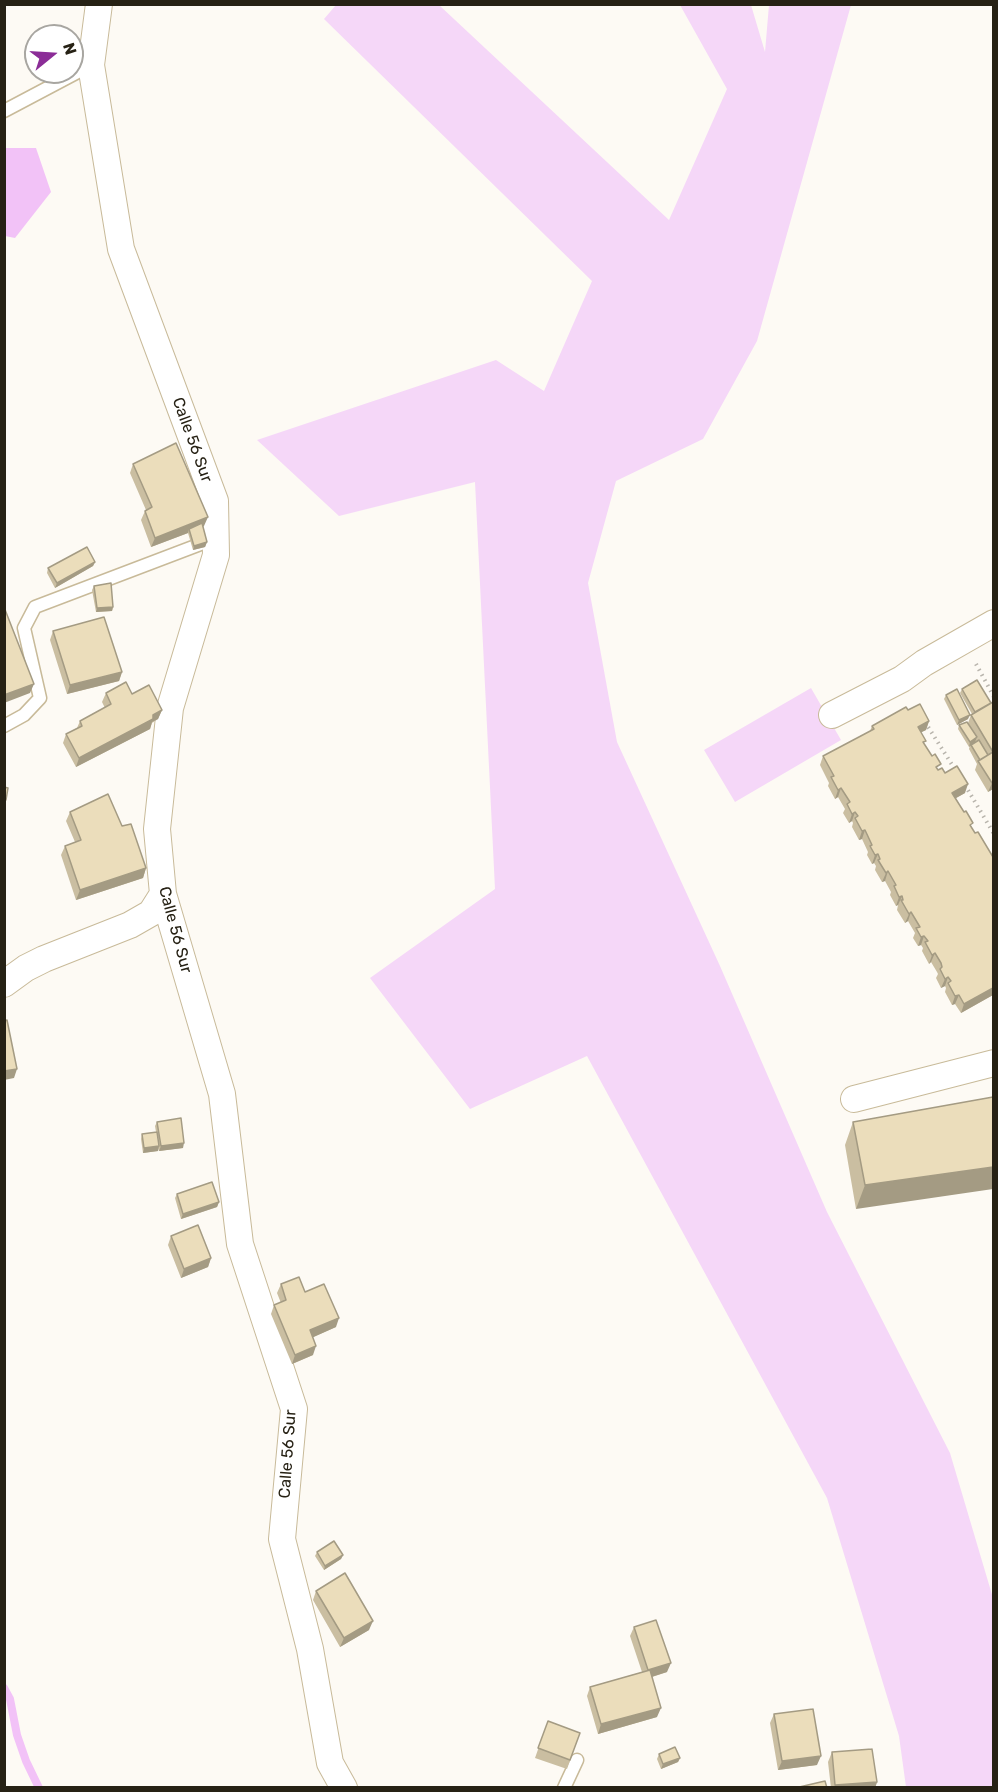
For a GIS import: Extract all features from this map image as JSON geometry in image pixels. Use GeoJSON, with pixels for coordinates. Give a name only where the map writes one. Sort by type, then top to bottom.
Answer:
{"type":"FeatureCollection","features":[{"type":"Feature","properties":{"kind":"street","name":"Calle 56 Sur"},"geometry":{"type":"LineString","coordinates":[[99,4],[91,65],[121,249],[215,501],[216,555],[170,708],[157,830],[163,894],[222,1094],[240,1244],[294,1409],[282,1539],[310,1649],[330,1763],[344,1788]]}},
{"type":"Feature","properties":{"kind":"street"},"geometry":{"type":"LineString","coordinates":[[832,715],[902,679],[924,663],[993,623]]}},
{"type":"Feature","properties":{"kind":"street"},"geometry":{"type":"LineString","coordinates":[[4,984],[26,968],[44,959],[130,925],[151,913],[163,894]]}},
{"type":"Feature","properties":{"kind":"street"},"geometry":{"type":"LineString","coordinates":[[854,1099],[993,1063]]}},
{"type":"Feature","properties":{"kind":"lane"},"geometry":{"type":"LineString","coordinates":[[4,111],[91,65]]}},
{"type":"Feature","properties":{"kind":"lane"},"geometry":{"type":"LineString","coordinates":[[4,726],[24,715],[40,698],[24,628],[35,607],[216,538]]}},
{"type":"Feature","properties":{"kind":"lane"},"geometry":{"type":"LineString","coordinates":[[564,1788],[577,1760]]}},
{"type":"Feature","properties":{"kind":"path"},"geometry":{"type":"LineString","coordinates":[[963,640],[993,697]]}},
{"type":"Feature","properties":{"kind":"path"},"geometry":{"type":"LineString","coordinates":[[902,679],[957,773]]}},
{"type":"Feature","properties":{"kind":"path"},"geometry":{"type":"LineString","coordinates":[[963,783],[993,834]]}},
{"type":"Feature","properties":{"kind":"shaded area"},"geometry":{"type":"Polygon","coordinates":[[[336,5],[439,5],[669,220],[727,89],[680,5],[751,5],[765,52],[769,5],[851,5],[757,341],[703,439],[616,481],[588,583],[617,742],[720,966],[827,1212],[950,1453],[993,1598],[993,1787],[906,1787],[899,1736],[827,1498],[587,1056],[470,1109],[370,978],[495,889],[475,482],[339,516],[257,440],[496,360],[544,391],[592,281],[324,19],[336,5]]]}},
{"type":"Feature","properties":{"kind":"shaded area"},"geometry":{"type":"Polygon","coordinates":[[[5,148],[36,148],[51,192],[15,238],[5,236],[5,148]]]}},
{"type":"Feature","properties":{"kind":"shaded area"},"geometry":{"type":"Polygon","coordinates":[[[811,688],[841,740],[735,802],[704,750],[811,688]]]}},
{"type":"Feature","properties":{"kind":"building"},"geometry":{"type":"Polygon","coordinates":[[[176,443],[208,517],[155,538],[145,511],[152,507],[133,464],[176,443]]]}},
{"type":"Feature","properties":{"kind":"building"},"geometry":{"type":"Polygon","coordinates":[[[202,523],[207,542],[194,546],[189,529],[202,523]]]}},
{"type":"Feature","properties":{"kind":"building"},"geometry":{"type":"Polygon","coordinates":[[[87,547],[95,562],[57,583],[48,568],[87,547]]]}},
{"type":"Feature","properties":{"kind":"building"},"geometry":{"type":"Polygon","coordinates":[[[111,583],[113,607],[97,608],[94,586],[111,583]]]}},
{"type":"Feature","properties":{"kind":"building"},"geometry":{"type":"Polygon","coordinates":[[[4,607],[34,684],[4,695],[4,607]]]}},
{"type":"Feature","properties":{"kind":"building"},"geometry":{"type":"Polygon","coordinates":[[[104,617],[122,672],[70,685],[53,631],[104,617]]]}},
{"type":"Feature","properties":{"kind":"building"},"geometry":{"type":"Polygon","coordinates":[[[977,680],[991,703],[975,712],[962,689],[977,680]]]}},
{"type":"Feature","properties":{"kind":"building"},"geometry":{"type":"Polygon","coordinates":[[[126,682],[132,694],[149,685],[162,710],[153,715],[153,719],[79,758],[66,734],[82,726],[80,721],[111,704],[106,693],[126,682]]]}},
{"type":"Feature","properties":{"kind":"building"},"geometry":{"type":"Polygon","coordinates":[[[957,689],[970,715],[959,720],[946,695],[957,689]]]}},
{"type":"Feature","properties":{"kind":"building"},"geometry":{"type":"Polygon","coordinates":[[[993,702],[993,752],[971,715],[993,702]]]}},
{"type":"Feature","properties":{"kind":"building"},"geometry":{"type":"Polygon","coordinates":[[[920,704],[929,721],[918,727],[926,741],[923,742],[932,756],[935,754],[941,764],[936,767],[938,770],[942,768],[945,773],[957,766],[968,784],[952,793],[973,823],[970,825],[975,833],[978,832],[993,857],[993,988],[964,1004],[959,995],[955,996],[948,983],[951,981],[948,977],[945,979],[940,969],[941,963],[935,953],[932,955],[925,942],[928,941],[924,936],[921,937],[916,928],[920,927],[911,912],[909,914],[901,900],[903,900],[902,896],[899,897],[894,886],[896,885],[878,860],[880,859],[878,854],[875,855],[865,830],[862,831],[855,818],[858,816],[855,812],[852,814],[847,804],[850,802],[841,788],[838,790],[831,777],[834,776],[823,756],[874,729],[872,726],[906,707],[908,710],[920,704]]]}},
{"type":"Feature","properties":{"kind":"building"},"geometry":{"type":"Polygon","coordinates":[[[967,722],[977,737],[970,742],[959,725],[967,722]]]}},
{"type":"Feature","properties":{"kind":"building"},"geometry":{"type":"Polygon","coordinates":[[[979,740],[988,755],[980,760],[971,745],[979,740]]]}},
{"type":"Feature","properties":{"kind":"building"},"geometry":{"type":"Polygon","coordinates":[[[993,752],[993,782],[992,783],[978,761],[993,752]]]}},
{"type":"Feature","properties":{"kind":"building"},"geometry":{"type":"Polygon","coordinates":[[[4,787],[8,788],[6,800],[4,799],[4,787]]]}},
{"type":"Feature","properties":{"kind":"building"},"geometry":{"type":"Polygon","coordinates":[[[108,794],[122,826],[131,824],[146,868],[80,890],[65,846],[81,840],[70,812],[108,794]]]}},
{"type":"Feature","properties":{"kind":"building"},"geometry":{"type":"Polygon","coordinates":[[[7,1020],[17,1069],[4,1071],[4,1021],[7,1020]]]}},
{"type":"Feature","properties":{"kind":"building"},"geometry":{"type":"Polygon","coordinates":[[[993,1097],[993,1167],[865,1185],[853,1122],[993,1097]]]}},
{"type":"Feature","properties":{"kind":"building"},"geometry":{"type":"Polygon","coordinates":[[[181,1118],[184,1143],[161,1146],[157,1122],[181,1118]]]}},
{"type":"Feature","properties":{"kind":"building"},"geometry":{"type":"Polygon","coordinates":[[[157,1132],[159,1146],[144,1148],[142,1134],[157,1132]]]}},
{"type":"Feature","properties":{"kind":"building"},"geometry":{"type":"Polygon","coordinates":[[[212,1182],[219,1202],[183,1214],[177,1194],[212,1182]]]}},
{"type":"Feature","properties":{"kind":"building"},"geometry":{"type":"Polygon","coordinates":[[[198,1225],[211,1258],[184,1269],[171,1236],[198,1225]]]}},
{"type":"Feature","properties":{"kind":"building"},"geometry":{"type":"Polygon","coordinates":[[[299,1277],[305,1292],[324,1284],[339,1318],[310,1330],[316,1346],[295,1355],[274,1305],[286,1300],[281,1284],[299,1277]]]}},
{"type":"Feature","properties":{"kind":"building"},"geometry":{"type":"Polygon","coordinates":[[[334,1541],[343,1555],[325,1566],[317,1552],[334,1541]]]}},
{"type":"Feature","properties":{"kind":"building"},"geometry":{"type":"Polygon","coordinates":[[[345,1573],[373,1621],[344,1638],[316,1591],[345,1573]]]}},
{"type":"Feature","properties":{"kind":"building"},"geometry":{"type":"Polygon","coordinates":[[[656,1620],[671,1663],[648,1670],[634,1627],[656,1620]]]}},
{"type":"Feature","properties":{"kind":"building"},"geometry":{"type":"Polygon","coordinates":[[[650,1670],[661,1708],[601,1724],[590,1687],[650,1670]]]}},
{"type":"Feature","properties":{"kind":"building"},"geometry":{"type":"Polygon","coordinates":[[[813,1709],[821,1756],[782,1761],[774,1714],[813,1709]]]}},
{"type":"Feature","properties":{"kind":"building"},"geometry":{"type":"Polygon","coordinates":[[[548,1721],[580,1733],[570,1760],[538,1748],[548,1721]]]}},
{"type":"Feature","properties":{"kind":"building"},"geometry":{"type":"Polygon","coordinates":[[[675,1747],[680,1758],[663,1764],[659,1754],[675,1747]]]}},
{"type":"Feature","properties":{"kind":"building"},"geometry":{"type":"Polygon","coordinates":[[[872,1749],[877,1782],[835,1785],[832,1752],[872,1749]]]}},
{"type":"Feature","properties":{"kind":"building"},"geometry":{"type":"Polygon","coordinates":[[[825,1781],[827,1788],[795,1788],[825,1781]]]}},
{"type":"Feature","properties":{"kind":"waterway"},"geometry":{"type":"LineString","coordinates":[[4,1688],[10,1699],[17,1735],[26,1761],[39,1788]]}}]}
